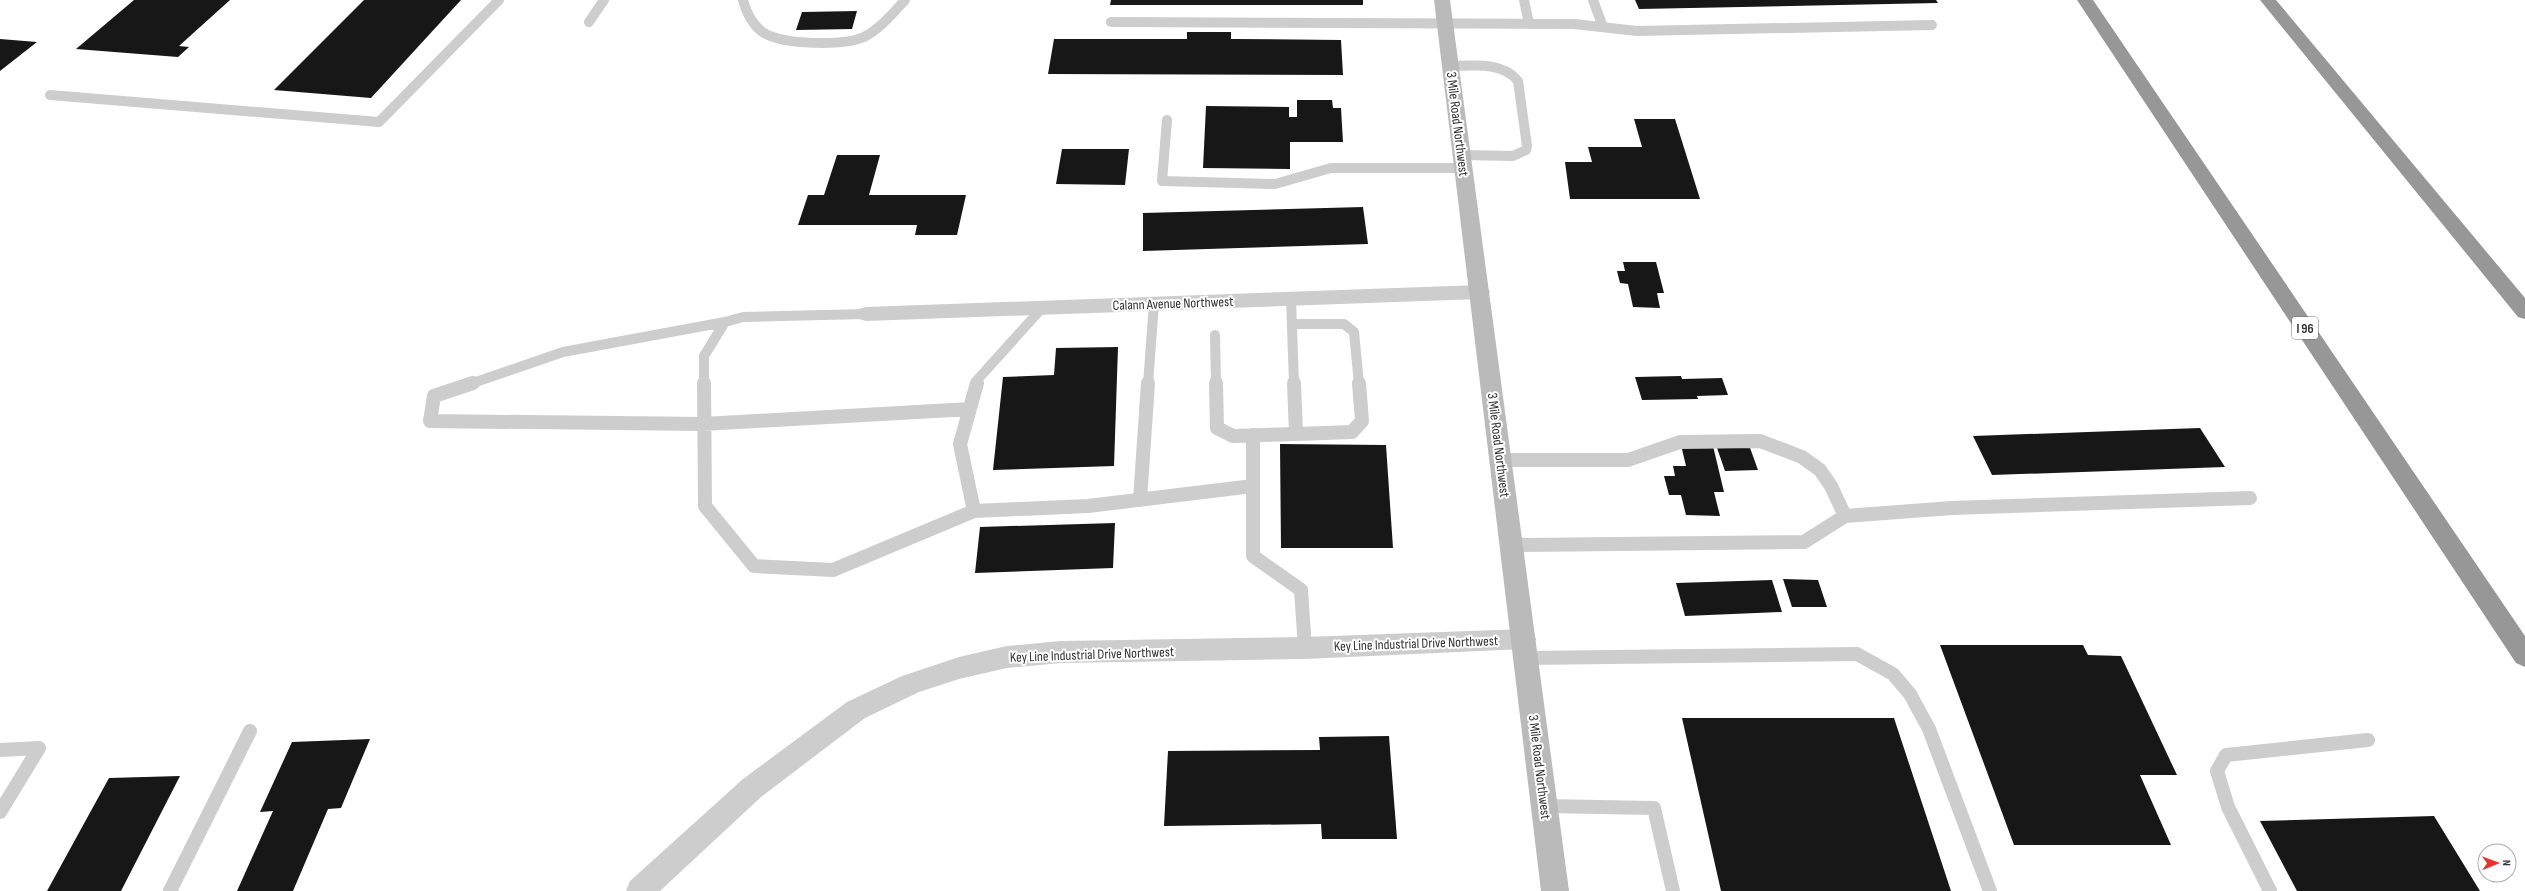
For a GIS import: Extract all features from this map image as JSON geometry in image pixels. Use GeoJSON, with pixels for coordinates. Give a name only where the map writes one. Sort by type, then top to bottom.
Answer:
{"type":"FeatureCollection","features":[{"type":"Feature","properties":{"kind":"highway"},"geometry":{"type":"LineString","coordinates":[[2071,0],[2243,236]]}},
{"type":"Feature","properties":{"kind":"highway","name":"I 96"},"geometry":{"type":"LineString","coordinates":[[2085,0],[2525,656]]}},
{"type":"Feature","properties":{"kind":"highway"},"geometry":{"type":"LineString","coordinates":[[2268,0],[2525,312]]}},
{"type":"Feature","properties":{"kind":"main road","name":"3 Mile Road Northwest"},"geometry":{"type":"LineString","coordinates":[[1442,0],[1556,891]]}},
{"type":"Feature","properties":{"kind":"street","name":"Calann Avenue Northwest"},"geometry":{"type":"LineString","coordinates":[[866,314],[1480,292]]}},
{"type":"Feature","properties":{"kind":"street","name":"Key Line Industrial Drive Northwest"},"geometry":{"type":"LineString","coordinates":[[640,891],[752,788],[856,710],[911,684],[959,668],[1007,656],[1061,652],[1305,648],[1525,648]]}},
{"type":"Feature","properties":{"kind":"lane"},"geometry":{"type":"LineString","coordinates":[[50,95],[379,122],[499,0]]}},
{"type":"Feature","properties":{"kind":"lane"},"geometry":{"type":"LineString","coordinates":[[589,22],[604,0]]}},
{"type":"Feature","properties":{"kind":"lane"},"geometry":{"type":"LineString","coordinates":[[742,0],[744,11],[764,33],[779,40],[798,42],[831,42],[863,37],[905,0]]}},
{"type":"Feature","properties":{"kind":"lane"},"geometry":{"type":"LineString","coordinates":[[1524,0],[1529,24]]}},
{"type":"Feature","properties":{"kind":"lane"},"geometry":{"type":"LineString","coordinates":[[1594,0],[1603,27]]}},
{"type":"Feature","properties":{"kind":"lane"},"geometry":{"type":"LineString","coordinates":[[1111,22],[1587,24],[1637,31],[1932,25]]}},
{"type":"Feature","properties":{"kind":"lane"},"geometry":{"type":"LineString","coordinates":[[1167,120],[1162,181],[1275,184],[1331,168],[1463,161],[1513,156],[1526,150],[1527,146],[1518,81],[1515,75],[1499,68],[1450,66]]}},
{"type":"Feature","properties":{"kind":"lane"},"geometry":{"type":"LineString","coordinates":[[1291,298],[1296,434]]}},
{"type":"Feature","properties":{"kind":"lane"},"geometry":{"type":"LineString","coordinates":[[1140,500],[1154,303]]}},
{"type":"Feature","properties":{"kind":"lane"},"geometry":{"type":"LineString","coordinates":[[974,510],[960,444],[978,379],[1043,307]]}},
{"type":"Feature","properties":{"kind":"lane"},"geometry":{"type":"LineString","coordinates":[[866,314],[743,317],[725,322],[556,354],[434,396],[430,421],[703,424],[970,409]]}},
{"type":"Feature","properties":{"kind":"lane"},"geometry":{"type":"LineString","coordinates":[[725,322],[704,356],[704,506],[754,566],[833,570],[974,510],[1088,506],[1253,486]]}},
{"type":"Feature","properties":{"kind":"lane"},"geometry":{"type":"LineString","coordinates":[[1215,335],[1218,428],[1232,436],[1352,432],[1362,421],[1354,332],[1344,324],[1292,324]]}},
{"type":"Feature","properties":{"kind":"lane"},"geometry":{"type":"LineString","coordinates":[[1253,435],[1253,556],[1300,590],[1305,648]]}},
{"type":"Feature","properties":{"kind":"lane"},"geometry":{"type":"LineString","coordinates":[[1501,460],[1628,460],[1680,442],[1760,441],[1802,456],[1820,470],[1831,486],[1845,516]]}},
{"type":"Feature","properties":{"kind":"lane"},"geometry":{"type":"LineString","coordinates":[[1512,545],[1804,542],[1845,516],[1952,508],[2250,498]]}},
{"type":"Feature","properties":{"kind":"lane"},"geometry":{"type":"LineString","coordinates":[[1525,648],[1857,654],[1893,674],[1910,694],[1929,729],[1990,891]]}},
{"type":"Feature","properties":{"kind":"lane"},"geometry":{"type":"LineString","coordinates":[[170,891],[250,731]]}},
{"type":"Feature","properties":{"kind":"lane"},"geometry":{"type":"LineString","coordinates":[[2270,891],[2228,807],[2217,771],[2226,755],[2368,740]]}},
{"type":"Feature","properties":{"kind":"lane"},"geometry":{"type":"LineString","coordinates":[[0,750],[39,748],[0,812]]}},
{"type":"Feature","properties":{"kind":"lane"},"geometry":{"type":"LineString","coordinates":[[1545,806],[1654,808],[1673,891]]}},
{"type":"Feature","properties":{"kind":"building"},"geometry":{"type":"Polygon","coordinates":[[[134,0],[230,0],[179,46],[189,47],[178,57],[76,49],[134,0]]]}},
{"type":"Feature","properties":{"kind":"building"},"geometry":{"type":"Polygon","coordinates":[[[364,0],[461,0],[371,98],[274,90],[364,0]]]}},
{"type":"Feature","properties":{"kind":"building"},"geometry":{"type":"Polygon","coordinates":[[[1111,0],[1363,0],[1363,5],[1110,5],[1111,0]]]}},
{"type":"Feature","properties":{"kind":"building"},"geometry":{"type":"Polygon","coordinates":[[[1635,0],[1936,0],[1938,3],[1639,9],[1635,0]]]}},
{"type":"Feature","properties":{"kind":"building"},"geometry":{"type":"Polygon","coordinates":[[[857,11],[852,29],[796,30],[802,12],[857,11]]]}},
{"type":"Feature","properties":{"kind":"building"},"geometry":{"type":"Polygon","coordinates":[[[1187,32],[1231,32],[1231,39],[1341,40],[1343,75],[1048,74],[1054,39],[1187,39],[1187,32]]]}},
{"type":"Feature","properties":{"kind":"building"},"geometry":{"type":"Polygon","coordinates":[[[0,39],[37,42],[0,71],[0,39]]]}},
{"type":"Feature","properties":{"kind":"building"},"geometry":{"type":"Polygon","coordinates":[[[1297,100],[1332,100],[1333,108],[1341,108],[1343,142],[1290,142],[1290,169],[1203,168],[1206,106],[1289,107],[1289,117],[1297,117],[1297,100]]]}},
{"type":"Feature","properties":{"kind":"building"},"geometry":{"type":"Polygon","coordinates":[[[1634,119],[1675,119],[1700,199],[1570,199],[1565,162],[1592,162],[1588,147],[1642,147],[1634,119]]]}},
{"type":"Feature","properties":{"kind":"building"},"geometry":{"type":"Polygon","coordinates":[[[1062,149],[1129,149],[1125,185],[1056,184],[1062,149]]]}},
{"type":"Feature","properties":{"kind":"building"},"geometry":{"type":"Polygon","coordinates":[[[837,155],[880,155],[869,195],[966,195],[957,235],[915,235],[917,225],[798,225],[808,195],[824,195],[837,155]]]}},
{"type":"Feature","properties":{"kind":"building"},"geometry":{"type":"Polygon","coordinates":[[[1363,207],[1368,244],[1143,251],[1143,213],[1363,207]]]}},
{"type":"Feature","properties":{"kind":"building"},"geometry":{"type":"Polygon","coordinates":[[[1623,262],[1656,262],[1664,293],[1657,293],[1660,308],[1633,307],[1628,284],[1620,283],[1617,271],[1625,271],[1623,262]]]}},
{"type":"Feature","properties":{"kind":"building"},"geometry":{"type":"Polygon","coordinates":[[[1118,347],[1114,466],[993,470],[1003,377],[1054,375],[1056,348],[1118,347]]]}},
{"type":"Feature","properties":{"kind":"building"},"geometry":{"type":"Polygon","coordinates":[[[1681,376],[1682,379],[1722,378],[1728,395],[1697,396],[1698,399],[1642,400],[1635,377],[1681,376]]]}},
{"type":"Feature","properties":{"kind":"building"},"geometry":{"type":"Polygon","coordinates":[[[2200,428],[2225,467],[1992,475],[1973,436],[2200,428]]]}},
{"type":"Feature","properties":{"kind":"building"},"geometry":{"type":"Polygon","coordinates":[[[1280,444],[1386,445],[1393,548],[1281,548],[1280,444]]]}},
{"type":"Feature","properties":{"kind":"building"},"geometry":{"type":"Polygon","coordinates":[[[1681,445],[1713,446],[1724,492],[1714,492],[1720,516],[1686,515],[1681,495],[1669,495],[1664,476],[1675,476],[1673,466],[1686,466],[1681,445]]]}},
{"type":"Feature","properties":{"kind":"building"},"geometry":{"type":"Polygon","coordinates":[[[1716,445],[1749,445],[1758,470],[1725,471],[1716,445]]]}},
{"type":"Feature","properties":{"kind":"building"},"geometry":{"type":"Polygon","coordinates":[[[1115,523],[1113,568],[975,573],[980,527],[1115,523]]]}},
{"type":"Feature","properties":{"kind":"building"},"geometry":{"type":"Polygon","coordinates":[[[1783,579],[1818,580],[1827,607],[1792,607],[1783,579]]]}},
{"type":"Feature","properties":{"kind":"building"},"geometry":{"type":"Polygon","coordinates":[[[1772,580],[1782,612],[1685,616],[1676,583],[1772,580]]]}},
{"type":"Feature","properties":{"kind":"building"},"geometry":{"type":"Polygon","coordinates":[[[1940,645],[2083,645],[2088,655],[2121,656],[2177,775],[2140,775],[2171,845],[2014,845],[1940,645]]]}},
{"type":"Feature","properties":{"kind":"building"},"geometry":{"type":"Polygon","coordinates":[[[1682,718],[1894,718],[1951,891],[1721,891],[1682,718]]]}},
{"type":"Feature","properties":{"kind":"building"},"geometry":{"type":"Polygon","coordinates":[[[1389,736],[1397,839],[1322,839],[1321,824],[1164,826],[1168,751],[1320,750],[1319,737],[1389,736]]]}},
{"type":"Feature","properties":{"kind":"building"},"geometry":{"type":"Polygon","coordinates":[[[370,739],[341,808],[328,809],[293,891],[237,891],[273,811],[260,812],[292,742],[370,739]]]}},
{"type":"Feature","properties":{"kind":"building"},"geometry":{"type":"Polygon","coordinates":[[[180,776],[121,891],[47,891],[109,778],[180,776]]]}},
{"type":"Feature","properties":{"kind":"building"},"geometry":{"type":"Polygon","coordinates":[[[2434,816],[2480,891],[2297,891],[2260,821],[2434,816]]]}}]}
